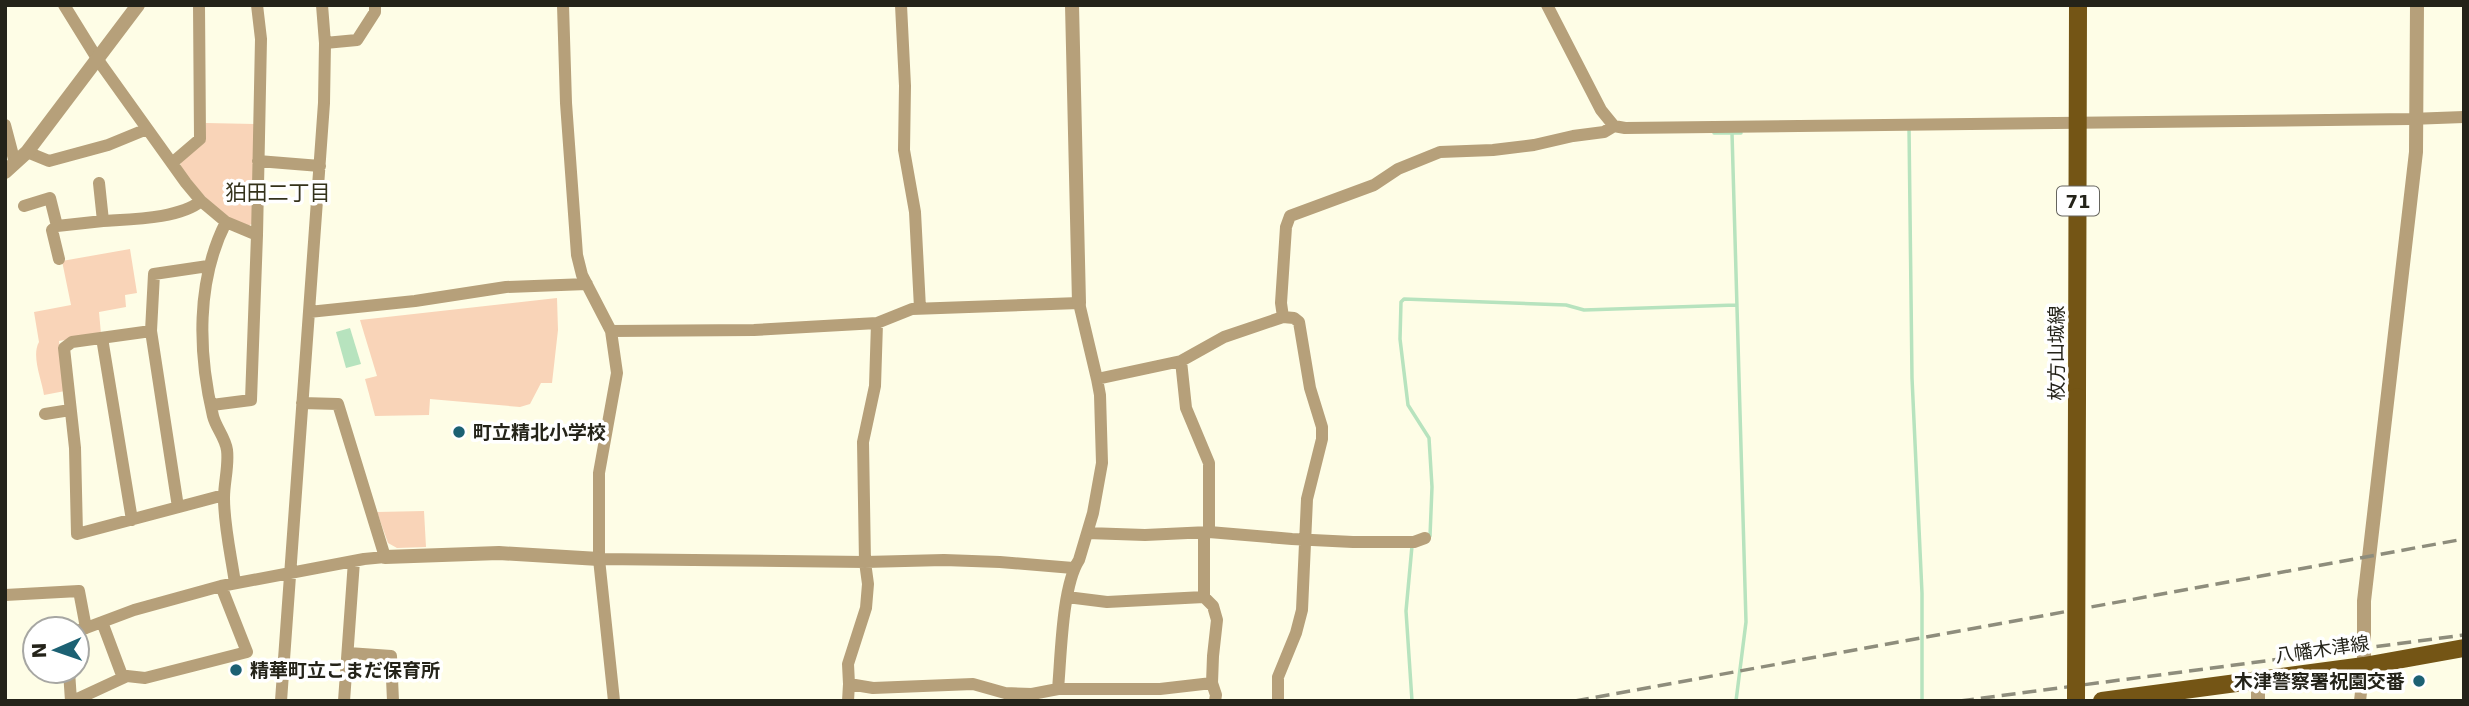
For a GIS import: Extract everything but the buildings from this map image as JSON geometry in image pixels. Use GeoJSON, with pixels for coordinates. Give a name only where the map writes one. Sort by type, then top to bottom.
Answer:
{"type":"FeatureCollection","features":[{"type":"Feature","properties":{"kind":"main road","name":"枚方山城線"},"geometry":{"type":"LineString","coordinates":[[2076,701],[2078,5]]}},
{"type":"Feature","properties":{"kind":"main road","name":"八幡木津線"},"geometry":{"type":"LineString","coordinates":[[2102,701],[2364,666],[2464,648]]}},
{"type":"Feature","properties":{"kind":"street"},"geometry":{"type":"LineString","coordinates":[[64,5],[98,60],[201,201],[226,222],[257,235]]}},
{"type":"Feature","properties":{"kind":"street"},"geometry":{"type":"LineString","coordinates":[[10,167],[27,152],[138,5]]}},
{"type":"Feature","properties":{"kind":"street"},"geometry":{"type":"LineString","coordinates":[[172,163],[200,139],[200,5]]}},
{"type":"Feature","properties":{"kind":"street"},"geometry":{"type":"LineString","coordinates":[[212,405],[251,400],[261,39],[257,5]]}},
{"type":"Feature","properties":{"kind":"street"},"geometry":{"type":"LineString","coordinates":[[281,701],[320,166],[325,43],[322,5]]}},
{"type":"Feature","properties":{"kind":"street"},"geometry":{"type":"LineString","coordinates":[[325,43],[357,40],[375,12],[375,5]]}},
{"type":"Feature","properties":{"kind":"street"},"geometry":{"type":"LineString","coordinates":[[563,5],[575,244],[579,265],[611,331],[617,373],[598,473],[600,559],[614,701]]}},
{"type":"Feature","properties":{"kind":"street"},"geometry":{"type":"LineString","coordinates":[[901,5],[905,86],[904,150],[915,212],[920,308]]}},
{"type":"Feature","properties":{"kind":"street"},"geometry":{"type":"LineString","coordinates":[[1058,689],[1073,568],[1079,560],[1100,486],[1102,463],[1100,395],[1079,303],[1072,5]]}},
{"type":"Feature","properties":{"kind":"street"},"geometry":{"type":"LineString","coordinates":[[1547,5],[1601,110],[1614,126],[1625,128],[2464,117]]}},
{"type":"Feature","properties":{"kind":"street"},"geometry":{"type":"LineString","coordinates":[[2360,701],[2364,666],[2364,601],[2416,152],[2417,5]]}},
{"type":"Feature","properties":{"kind":"street"},"geometry":{"type":"LineString","coordinates":[[5,125],[10,167]]}},
{"type":"Feature","properties":{"kind":"street"},"geometry":{"type":"LineString","coordinates":[[1283,317],[1281,303],[1286,227],[1290,216],[1374,185],[1398,169],[1440,152],[1534,145],[1604,132],[1614,126]]}},
{"type":"Feature","properties":{"kind":"street"},"geometry":{"type":"LineString","coordinates":[[27,152],[49,161],[108,145],[147,129]]}},
{"type":"Feature","properties":{"kind":"street"},"geometry":{"type":"LineString","coordinates":[[258,161],[320,166]]}},
{"type":"Feature","properties":{"kind":"street"},"geometry":{"type":"LineString","coordinates":[[99,183],[103,221]]}},
{"type":"Feature","properties":{"kind":"street"},"geometry":{"type":"LineString","coordinates":[[24,206],[50,198],[57,226]]}},
{"type":"Feature","properties":{"kind":"street"},"geometry":{"type":"LineString","coordinates":[[59,259],[52,230],[57,226],[153,217],[191,209],[201,201]]}},
{"type":"Feature","properties":{"kind":"street"},"geometry":{"type":"LineString","coordinates":[[226,222],[208,265],[202,332],[204,367],[215,425],[226,446],[228,462],[224,495],[225,522],[235,583]]}},
{"type":"Feature","properties":{"kind":"street"},"geometry":{"type":"LineString","coordinates":[[178,507],[150,331],[154,274],[208,265]]}},
{"type":"Feature","properties":{"kind":"street"},"geometry":{"type":"LineString","coordinates":[[309,312],[506,288],[587,284]]}},
{"type":"Feature","properties":{"kind":"street"},"geometry":{"type":"LineString","coordinates":[[611,331],[754,330],[877,323],[920,308],[1079,303]]}},
{"type":"Feature","properties":{"kind":"street"},"geometry":{"type":"LineString","coordinates":[[1097,379],[1181,361],[1224,337],[1283,317],[1294,318],[1299,322],[1310,388],[1322,427],[1322,439],[1307,499],[1303,610],[1278,677],[1278,701]]}},
{"type":"Feature","properties":{"kind":"street"},"geometry":{"type":"LineString","coordinates":[[848,701],[848,664],[866,608],[868,584],[865,562],[863,442],[875,386],[877,323]]}},
{"type":"Feature","properties":{"kind":"street"},"geometry":{"type":"LineString","coordinates":[[150,331],[72,342],[64,348],[75,448],[77,534],[224,495]]}},
{"type":"Feature","properties":{"kind":"street"},"geometry":{"type":"LineString","coordinates":[[102,338],[132,520]]}},
{"type":"Feature","properties":{"kind":"street"},"geometry":{"type":"LineString","coordinates":[[1181,361],[1186,408],[1209,463],[1204,597]]}},
{"type":"Feature","properties":{"kind":"street"},"geometry":{"type":"LineString","coordinates":[[302,402],[338,404],[385,557]]}},
{"type":"Feature","properties":{"kind":"street"},"geometry":{"type":"LineString","coordinates":[[45,414],[70,410]]}},
{"type":"Feature","properties":{"kind":"street"},"geometry":{"type":"LineString","coordinates":[[1087,533],[1207,533],[1304,540],[1414,542],[1426,538]]}},
{"type":"Feature","properties":{"kind":"street"},"geometry":{"type":"LineString","coordinates":[[91,626],[134,610],[221,586],[385,557],[499,553],[600,559],[865,562],[944,560],[1073,568]]}},
{"type":"Feature","properties":{"kind":"street"},"geometry":{"type":"LineString","coordinates":[[344,701],[354,561]]}},
{"type":"Feature","properties":{"kind":"street"},"geometry":{"type":"LineString","coordinates":[[72,701],[127,676],[145,678],[247,652],[221,586]]}},
{"type":"Feature","properties":{"kind":"street"},"geometry":{"type":"LineString","coordinates":[[5,595],[79,592],[80,615]]}},
{"type":"Feature","properties":{"kind":"street"},"geometry":{"type":"LineString","coordinates":[[1068,597],[1107,601],[1204,597],[1213,606],[1217,620],[1213,656],[1212,683],[1216,695],[1214,701]]}},
{"type":"Feature","properties":{"kind":"street"},"geometry":{"type":"LineString","coordinates":[[102,622],[123,678]]}},
{"type":"Feature","properties":{"kind":"street"},"geometry":{"type":"LineString","coordinates":[[348,653],[391,656],[393,701]]}},
{"type":"Feature","properties":{"kind":"street"},"geometry":{"type":"LineString","coordinates":[[2258,680],[2258,701]]}},
{"type":"Feature","properties":{"kind":"street"},"geometry":{"type":"LineString","coordinates":[[849,684],[873,688],[973,684],[993,691],[1032,697],[1058,689],[1160,689],[1212,683]]}},
{"type":"Feature","properties":{"kind":"shaded area"},"geometry":{"type":"Polygon","coordinates":[[[206,123],[255,124],[253,223],[247,227],[218,209],[180,167],[181,160],[205,142],[206,123]]]}},
{"type":"Feature","properties":{"kind":"shaded area"},"geometry":{"type":"Polygon","coordinates":[[[130,249],[137,293],[125,295],[126,307],[99,312],[101,334],[59,341],[65,391],[44,395],[36,354],[39,342],[34,312],[71,305],[62,261],[130,249]]]}},
{"type":"Feature","properties":{"kind":"shaded area"},"geometry":{"type":"Polygon","coordinates":[[[557,298],[558,330],[552,383],[541,383],[530,404],[520,407],[430,399],[429,415],[375,416],[365,379],[377,376],[360,320],[557,298]]]}},
{"type":"Feature","properties":{"kind":"shaded area"},"geometry":{"type":"Polygon","coordinates":[[[350,328],[361,364],[346,368],[336,332],[350,328]]]}},
{"type":"Feature","properties":{"kind":"shaded area"},"geometry":{"type":"Polygon","coordinates":[[[424,511],[426,547],[397,548],[388,543],[377,512],[424,511]]]}},
{"type":"Feature","properties":{"kind":"waterway"},"geometry":{"type":"LineString","coordinates":[[1909,127],[1912,378],[1922,593],[1922,701]]}},
{"type":"Feature","properties":{"kind":"waterway"},"geometry":{"type":"LineString","coordinates":[[1714,133],[1741,133]]}},
{"type":"Feature","properties":{"kind":"waterway"},"geometry":{"type":"LineString","coordinates":[[1732,133],[1746,622],[1736,701]]}},
{"type":"Feature","properties":{"kind":"waterway"},"geometry":{"type":"LineString","coordinates":[[1430,536],[1432,487],[1429,438],[1408,405],[1400,339],[1401,302],[1404,299],[1566,305],[1584,310],[1736,305]]}},
{"type":"Feature","properties":{"kind":"waterway"},"geometry":{"type":"LineString","coordinates":[[1412,546],[1406,611],[1412,701]]}},
{"type":"Feature","properties":{"kind":"railway"},"geometry":{"type":"LineString","coordinates":[[1575,701],[2464,539]]}},
{"type":"Feature","properties":{"kind":"railway"},"geometry":{"type":"LineString","coordinates":[[1960,701],[2464,635]]}},
{"type":"Feature","properties":{"kind":"place","name":"町立精北小学校"},"geometry":{"type":"Point","coordinates":[459,432]}},
{"type":"Feature","properties":{"kind":"place","name":"精華町立こまだ保育所"},"geometry":{"type":"Point","coordinates":[236,670]}},
{"type":"Feature","properties":{"kind":"place","name":"木津警察署祝園交番"},"geometry":{"type":"Point","coordinates":[2419,681]}},
{"type":"Feature","properties":{"kind":"district","name":"狛田二丁目"},"geometry":{"type":"Point","coordinates":[278,193]}}]}
